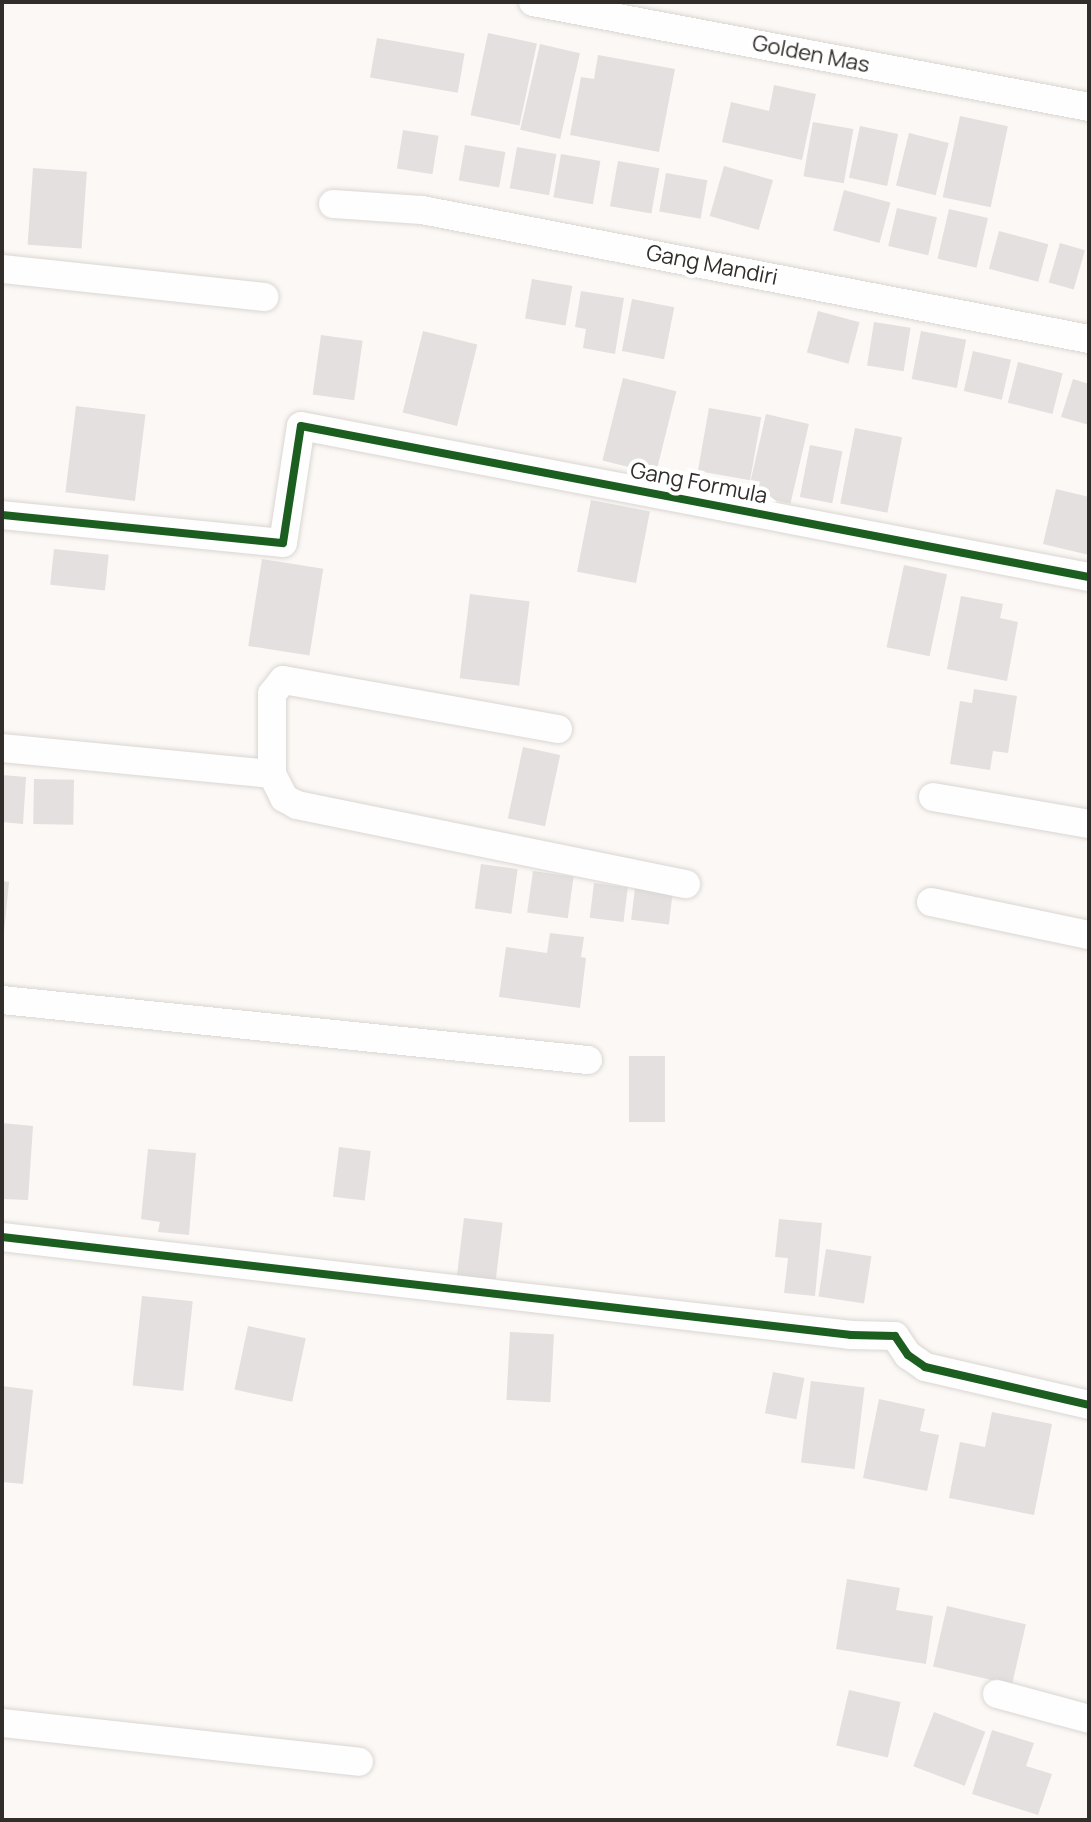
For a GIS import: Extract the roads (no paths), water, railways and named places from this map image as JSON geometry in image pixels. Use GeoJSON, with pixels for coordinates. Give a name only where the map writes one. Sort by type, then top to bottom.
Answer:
{"type":"FeatureCollection","features":[{"type":"Feature","properties":{"kind":"street","name":"Golden Mas"},"geometry":{"type":"LineString","coordinates":[[533,2],[1089,107]]}},
{"type":"Feature","properties":{"kind":"street","name":"Gang Mandiri"},"geometry":{"type":"LineString","coordinates":[[333,204],[422,210],[1089,339]]}},
{"type":"Feature","properties":{"kind":"street"},"geometry":{"type":"LineString","coordinates":[[2,269],[265,297]]}},
{"type":"Feature","properties":{"kind":"street","name":"Gang Formula"},"geometry":{"type":"LineString","coordinates":[[2,515],[283,543],[301,426],[1089,577]]}},
{"type":"Feature","properties":{"kind":"street"},"geometry":{"type":"LineString","coordinates":[[558,729],[283,680],[272,694],[272,774],[284,798],[297,805],[686,884]]}},
{"type":"Feature","properties":{"kind":"street"},"geometry":{"type":"LineString","coordinates":[[2,748],[272,774]]}},
{"type":"Feature","properties":{"kind":"street"},"geometry":{"type":"LineString","coordinates":[[933,797],[1089,824]]}},
{"type":"Feature","properties":{"kind":"street"},"geometry":{"type":"LineString","coordinates":[[931,902],[1089,935]]}},
{"type":"Feature","properties":{"kind":"street"},"geometry":{"type":"LineString","coordinates":[[2,1000],[588,1060]]}},
{"type":"Feature","properties":{"kind":"street"},"geometry":{"type":"LineString","coordinates":[[2,1237],[851,1335],[895,1336],[908,1355],[925,1367],[1089,1405]]}},
{"type":"Feature","properties":{"kind":"street"},"geometry":{"type":"LineString","coordinates":[[997,1694],[1089,1719]]}},
{"type":"Feature","properties":{"kind":"street"},"geometry":{"type":"LineString","coordinates":[[2,1723],[359,1762]]}}]}
